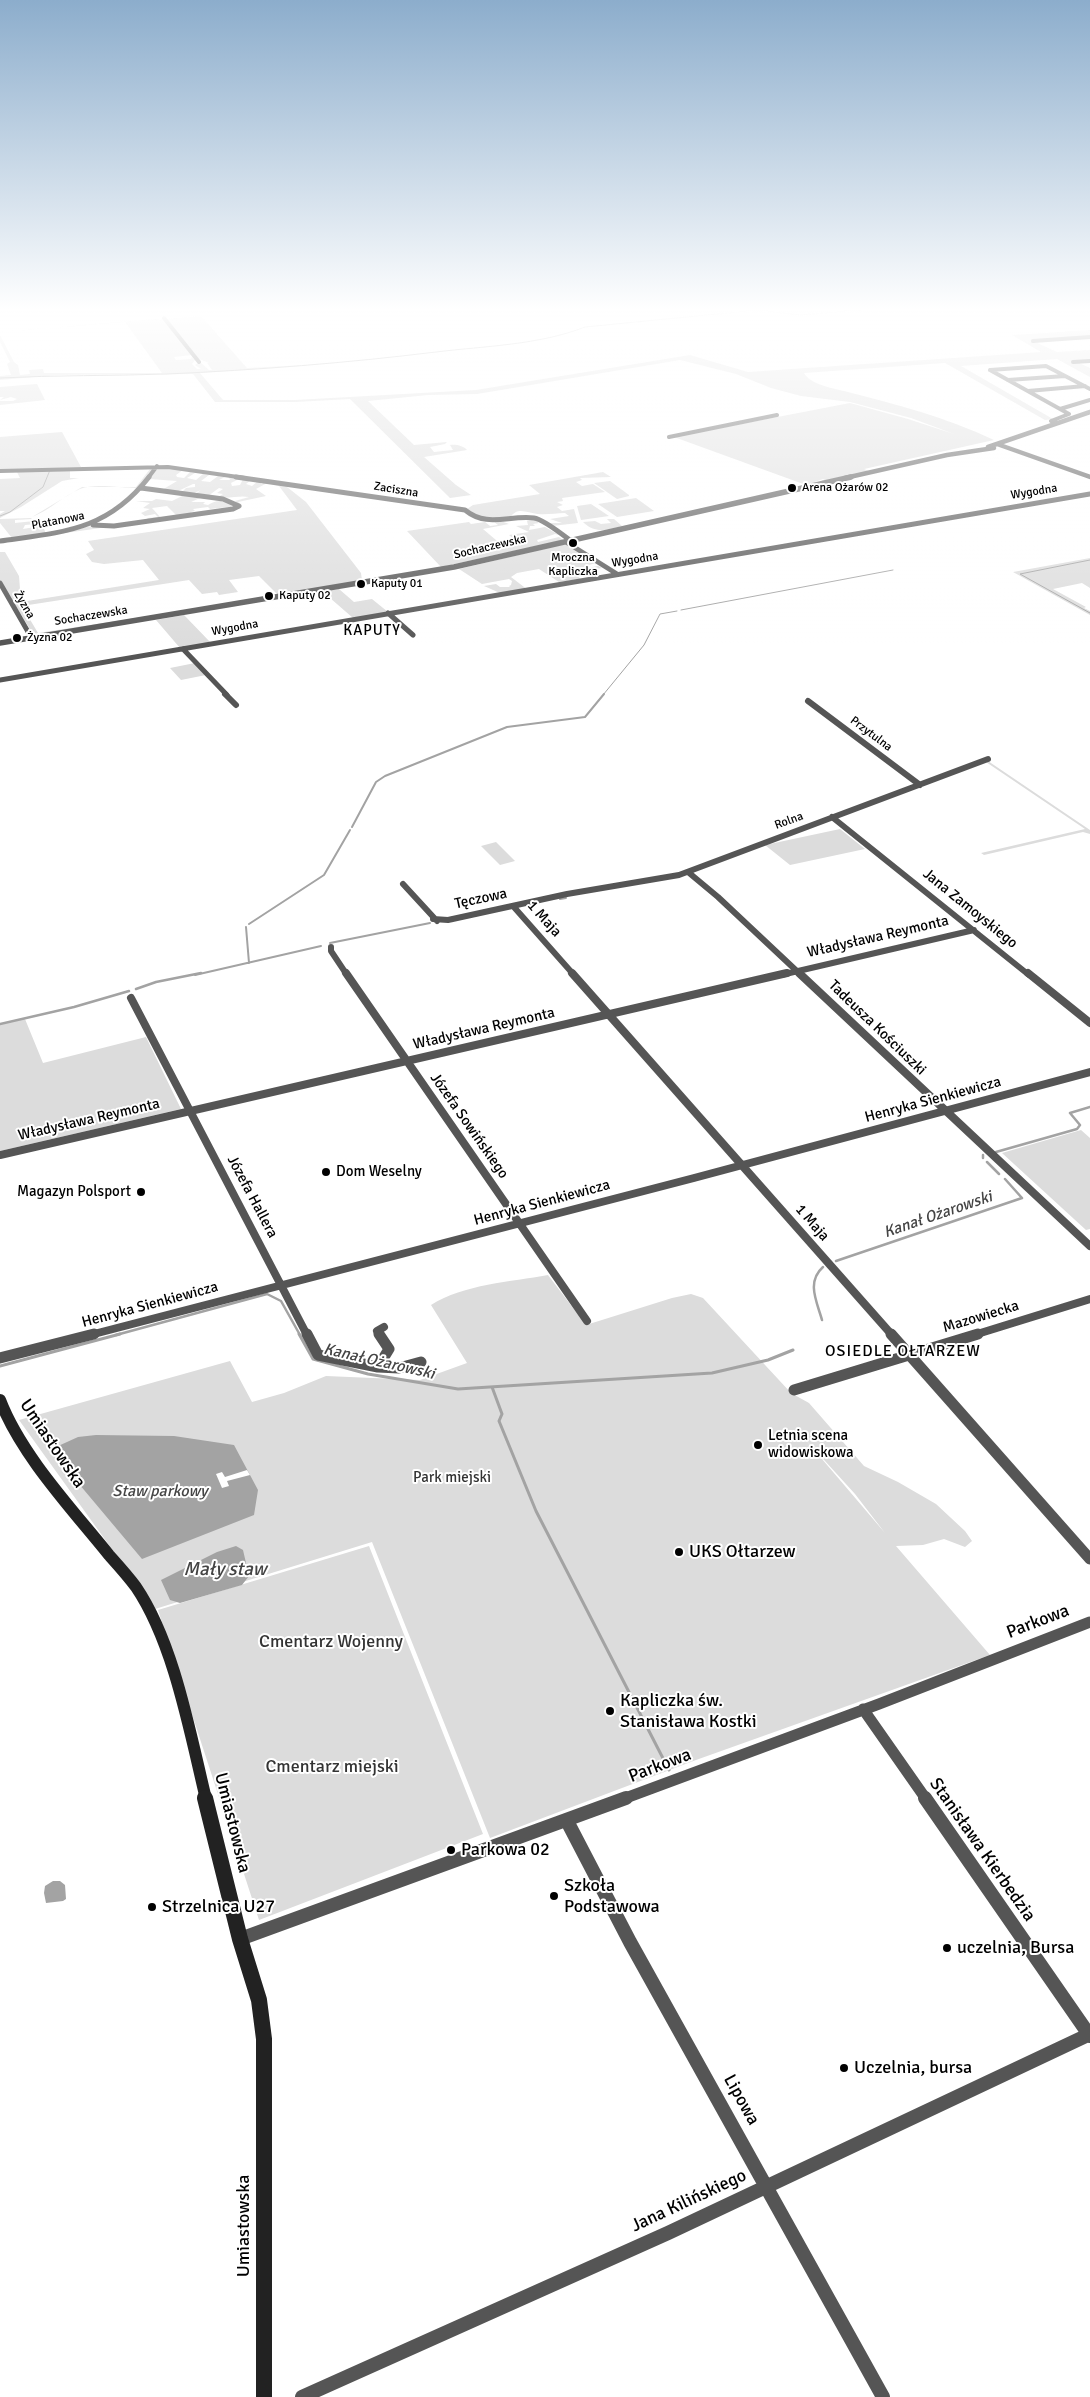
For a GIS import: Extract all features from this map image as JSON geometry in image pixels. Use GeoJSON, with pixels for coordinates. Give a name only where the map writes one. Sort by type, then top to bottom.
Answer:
{"type":"FeatureCollection","features":[{"type":"Feature","properties":{"kind":"main road","name":"Umiastowska"},"geometry":{"type":"LineString","coordinates":[[0,1400],[7,1418],[51,1483],[136,1587],[154,1620],[178,1686],[240,1938],[258,2000],[264,2039],[264,2397]]}},
{"type":"Feature","properties":{"kind":"street"},"geometry":{"type":"LineString","coordinates":[[669,437],[749,421]]}},
{"type":"Feature","properties":{"kind":"street"},"geometry":{"type":"LineString","coordinates":[[1051,421],[1058,423]]}},
{"type":"Feature","properties":{"kind":"street","name":"Sochaczewska"},"geometry":{"type":"LineString","coordinates":[[0,642],[454,567],[950,454],[1005,445],[1064,421]]}},
{"type":"Feature","properties":{"kind":"street"},"geometry":{"type":"LineString","coordinates":[[993,446],[1005,445],[1090,477]]}},
{"type":"Feature","properties":{"kind":"street","name":"Zaciszna"},"geometry":{"type":"LineString","coordinates":[[0,471],[157,466],[465,510],[475,518],[484,520],[536,518],[618,574]]}},
{"type":"Feature","properties":{"kind":"street","name":"Platanowa"},"geometry":{"type":"LineString","coordinates":[[0,541],[66,532],[93,525],[115,511],[141,488],[157,466]]}},
{"type":"Feature","properties":{"kind":"street"},"geometry":{"type":"LineString","coordinates":[[93,525],[114,526],[233,509],[239,506],[223,499],[141,488]]}},
{"type":"Feature","properties":{"kind":"street","name":"Wygodna"},"geometry":{"type":"LineString","coordinates":[[0,680],[1090,494]]}},
{"type":"Feature","properties":{"kind":"street","name":"Żyzna"},"geometry":{"type":"LineString","coordinates":[[0,583],[31,637]]}},
{"type":"Feature","properties":{"kind":"street"},"geometry":{"type":"LineString","coordinates":[[388,613],[413,635]]}},
{"type":"Feature","properties":{"kind":"street"},"geometry":{"type":"LineString","coordinates":[[183,649],[236,705]]}},
{"type":"Feature","properties":{"kind":"street","name":"Przytulna"},"geometry":{"type":"LineString","coordinates":[[808,701],[920,785]]}},
{"type":"Feature","properties":{"kind":"street","name":"Rolna"},"geometry":{"type":"LineString","coordinates":[[595,890],[688,872],[988,759]]}},
{"type":"Feature","properties":{"kind":"street","name":"Jana Zamoyskiego"},"geometry":{"type":"LineString","coordinates":[[832,817],[1090,1023]]}},
{"type":"Feature","properties":{"kind":"street","name":"Tadeusza Kościuszki"},"geometry":{"type":"LineString","coordinates":[[688,872],[696,876],[1090,1246]]}},
{"type":"Feature","properties":{"kind":"street"},"geometry":{"type":"LineString","coordinates":[[403,884],[435,920]]}},
{"type":"Feature","properties":{"kind":"street","name":"Tęczowa"},"geometry":{"type":"LineString","coordinates":[[435,920],[595,890]]}},
{"type":"Feature","properties":{"kind":"street","name":"1 Maja"},"geometry":{"type":"LineString","coordinates":[[513,906],[1090,1558]]}},
{"type":"Feature","properties":{"kind":"street","name":"Władysława Reymonta"},"geometry":{"type":"LineString","coordinates":[[0,1155],[974,930]]}},
{"type":"Feature","properties":{"kind":"street","name":"Józefa Sowińskiego"},"geometry":{"type":"LineString","coordinates":[[331,947],[331,951],[588,1321]]}},
{"type":"Feature","properties":{"kind":"street","name":"Józefa Hallera"},"geometry":{"type":"LineString","coordinates":[[131,998],[318,1355],[378,1367],[399,1368],[421,1362]]}},
{"type":"Feature","properties":{"kind":"street","name":"Henryka Sienkiewicza"},"geometry":{"type":"LineString","coordinates":[[0,1358],[1090,1072]]}},
{"type":"Feature","properties":{"kind":"street","name":"Mazowiecka"},"geometry":{"type":"LineString","coordinates":[[794,1390],[1090,1299]]}},
{"type":"Feature","properties":{"kind":"street"},"geometry":{"type":"LineString","coordinates":[[378,1367],[389,1349],[377,1331],[384,1326]]}},
{"type":"Feature","properties":{"kind":"street","name":"Parkowa"},"geometry":{"type":"LineString","coordinates":[[240,1938],[456,1859],[567,1821],[1090,1622]]}},
{"type":"Feature","properties":{"kind":"street","name":"Stanisława Kierbedzia"},"geometry":{"type":"LineString","coordinates":[[863,1709],[1090,2035]]}},
{"type":"Feature","properties":{"kind":"street","name":"Lipowa"},"geometry":{"type":"LineString","coordinates":[[567,1821],[630,1942],[767,2185],[883,2397]]}},
{"type":"Feature","properties":{"kind":"street","name":"Jana Kilińskiego"},"geometry":{"type":"LineString","coordinates":[[302,2397],[668,2233],[1090,2035]]}},
{"type":"Feature","properties":{"kind":"green space"},"geometry":{"type":"Polygon","coordinates":[[[372,421],[389,421],[414,445],[447,442],[430,447],[434,452],[453,450],[450,445],[462,446],[467,450],[424,457],[456,485],[471,495],[450,498],[372,421]]]}},
{"type":"Feature","properties":{"kind":"green space"},"geometry":{"type":"Polygon","coordinates":[[[758,421],[914,421],[954,434],[919,421],[947,421],[994,440],[864,469],[869,471],[815,484],[825,479],[823,479],[806,485],[674,437],[758,421]]]}},
{"type":"Feature","properties":{"kind":"green space"},"geometry":{"type":"Polygon","coordinates":[[[62,432],[81,467],[0,471],[0,437],[62,432]]]}},
{"type":"Feature","properties":{"kind":"green space"},"geometry":{"type":"Polygon","coordinates":[[[154,467],[140,487],[135,488],[118,487],[136,487],[150,469],[70,471],[70,478],[79,478],[62,481],[0,518],[0,514],[5,511],[0,511],[0,479],[20,478],[17,472],[0,472],[154,467]]]}},
{"type":"Feature","properties":{"kind":"green space"},"geometry":{"type":"Polygon","coordinates":[[[156,469],[183,470],[176,475],[177,477],[184,478],[190,472],[195,473],[187,478],[196,480],[203,474],[209,475],[201,481],[210,482],[218,476],[225,477],[219,480],[230,480],[229,477],[239,479],[231,483],[232,486],[240,485],[243,479],[251,480],[246,484],[252,486],[258,481],[262,484],[264,481],[282,483],[306,502],[361,573],[362,580],[278,595],[259,576],[229,580],[238,592],[219,595],[217,592],[202,594],[189,580],[22,606],[38,633],[181,611],[38,635],[33,634],[0,580],[0,552],[5,552],[19,576],[21,602],[159,580],[143,560],[104,564],[92,562],[86,554],[94,550],[88,541],[297,510],[279,486],[267,483],[256,489],[266,496],[238,502],[242,505],[238,509],[149,521],[234,509],[240,506],[235,501],[249,497],[218,497],[223,494],[217,493],[223,489],[219,488],[208,496],[195,494],[201,490],[192,494],[181,493],[186,488],[195,487],[195,484],[176,492],[162,490],[177,481],[149,479],[156,469]]]}},
{"type":"Feature","properties":{"kind":"green space"},"geometry":{"type":"Polygon","coordinates":[[[603,472],[611,477],[580,478],[582,480],[576,482],[582,486],[593,484],[605,492],[562,498],[563,501],[557,502],[563,505],[557,507],[562,511],[574,509],[578,523],[552,526],[547,523],[562,523],[550,519],[569,516],[565,513],[541,514],[519,511],[510,518],[485,519],[467,509],[473,505],[540,494],[529,485],[603,472]]]}},
{"type":"Feature","properties":{"kind":"green space"},"geometry":{"type":"Polygon","coordinates":[[[610,481],[629,496],[617,499],[594,483],[610,481]]]}},
{"type":"Feature","properties":{"kind":"green space"},"geometry":{"type":"Polygon","coordinates":[[[184,495],[200,498],[191,502],[205,502],[203,504],[208,505],[221,501],[237,506],[193,509],[195,511],[191,512],[192,514],[177,516],[167,506],[152,508],[161,518],[149,520],[147,518],[158,517],[155,514],[145,516],[141,513],[150,509],[143,508],[150,503],[136,501],[152,501],[156,499],[172,501],[184,495]]]}},
{"type":"Feature","properties":{"kind":"green space"},"geometry":{"type":"Polygon","coordinates":[[[65,497],[45,511],[32,517],[65,497]]]}},
{"type":"Feature","properties":{"kind":"green space"},"geometry":{"type":"Polygon","coordinates":[[[636,498],[654,511],[617,517],[598,504],[636,498]]]}},
{"type":"Feature","properties":{"kind":"green space"},"geometry":{"type":"Polygon","coordinates":[[[591,504],[609,516],[581,520],[577,506],[591,504]]]}},
{"type":"Feature","properties":{"kind":"green space"},"geometry":{"type":"Polygon","coordinates":[[[31,518],[15,520],[15,523],[34,521],[36,524],[25,525],[23,529],[38,525],[43,528],[45,533],[12,538],[0,523],[0,519],[31,518]]]}},
{"type":"Feature","properties":{"kind":"green space"},"geometry":{"type":"Polygon","coordinates":[[[607,519],[614,519],[622,526],[597,530],[583,522],[611,523],[607,519]]]}},
{"type":"Feature","properties":{"kind":"green space"},"geometry":{"type":"Polygon","coordinates":[[[535,520],[539,523],[533,524],[535,526],[530,526],[529,530],[545,527],[559,535],[555,534],[537,540],[538,542],[559,537],[563,540],[441,567],[407,531],[469,522],[471,524],[485,522],[490,526],[498,525],[494,522],[501,521],[509,524],[483,529],[503,546],[519,543],[509,535],[529,532],[516,526],[528,525],[527,521],[535,520]]]}},
{"type":"Feature","properties":{"kind":"green space"},"geometry":{"type":"Polygon","coordinates":[[[92,526],[109,527],[0,542],[92,526]]]}},
{"type":"Feature","properties":{"kind":"green space"},"geometry":{"type":"Polygon","coordinates":[[[561,545],[570,545],[596,563],[585,566],[582,569],[598,566],[602,568],[574,573],[581,579],[559,582],[539,569],[517,573],[511,577],[528,590],[500,593],[484,586],[496,584],[500,587],[510,587],[512,581],[509,579],[482,584],[459,569],[561,545]]]}},
{"type":"Feature","properties":{"kind":"green space"},"geometry":{"type":"Polygon","coordinates":[[[1090,558],[1090,588],[1082,583],[1053,589],[1086,607],[1084,608],[1090,611],[1090,615],[1013,572],[1090,558]]]}},
{"type":"Feature","properties":{"kind":"green space"},"geometry":{"type":"Polygon","coordinates":[[[339,589],[354,602],[372,599],[388,612],[353,618],[322,591],[339,589]]]}},
{"type":"Feature","properties":{"kind":"green space"},"geometry":{"type":"Polygon","coordinates":[[[184,615],[211,643],[180,648],[156,620],[184,615]]]}},
{"type":"Feature","properties":{"kind":"green space"},"geometry":{"type":"Polygon","coordinates":[[[195,663],[206,675],[181,680],[170,668],[195,663]]]}},
{"type":"Feature","properties":{"kind":"green space"},"geometry":{"type":"Polygon","coordinates":[[[988,761],[1090,830],[1090,834],[1083,832],[984,855],[981,853],[1085,829],[986,762],[988,761]]]}},
{"type":"Feature","properties":{"kind":"green space"},"geometry":{"type":"Polygon","coordinates":[[[840,829],[865,849],[790,865],[765,845],[840,829]]]}},
{"type":"Feature","properties":{"kind":"green space"},"geometry":{"type":"Polygon","coordinates":[[[496,842],[515,861],[500,865],[481,846],[496,842]]]}},
{"type":"Feature","properties":{"kind":"green space"},"geometry":{"type":"Polygon","coordinates":[[[25,1019],[43,1063],[146,1037],[181,1109],[0,1151],[0,1024],[25,1019]]]}},
{"type":"Feature","properties":{"kind":"green space"},"geometry":{"type":"Polygon","coordinates":[[[1081,1130],[1090,1138],[1090,1229],[1086,1230],[1002,1153],[1081,1130]]]}},
{"type":"Feature","properties":{"kind":"green space","name":"Park miejski"},"geometry":{"type":"Polygon","coordinates":[[[548,1275],[586,1325],[672,1298],[691,1294],[703,1298],[791,1393],[809,1403],[864,1466],[898,1482],[936,1504],[965,1531],[972,1541],[965,1547],[944,1539],[923,1545],[896,1546],[990,1655],[696,1760],[490,1838],[372,1542],[155,1609],[19,1420],[230,1361],[252,1402],[284,1393],[326,1376],[420,1380],[467,1363],[431,1305],[458,1292],[473,1288],[548,1275]],[[805,1439],[885,1533],[855,1494],[805,1439]]]}},
{"type":"Feature","properties":{"kind":"green space","name":"Cmentarz miejski"},"geometry":{"type":"Polygon","coordinates":[[[369,1546],[483,1834],[259,1920],[158,1610],[369,1546]]]}},
{"type":"Feature","properties":{"kind":"water","name":"Staw parkowy"},"geometry":{"type":"Polygon","coordinates":[[[96,1435],[174,1436],[234,1445],[258,1490],[254,1515],[142,1559],[53,1453],[56,1447],[78,1437],[96,1435]]]}},
{"type":"Feature","properties":{"kind":"water","name":"Mały staw"},"geometry":{"type":"Polygon","coordinates":[[[236,1546],[243,1550],[249,1576],[242,1585],[180,1603],[170,1600],[161,1580],[217,1552],[236,1546]]]}},
{"type":"Feature","properties":{"kind":"water"},"geometry":{"type":"Polygon","coordinates":[[[53,1881],[60,1881],[65,1885],[66,1899],[46,1903],[45,1886],[53,1881]]]}},
{"type":"Feature","properties":{"kind":"pier"},"geometry":{"type":"Polygon","coordinates":[[[247,1470],[250,1475],[227,1481],[229,1486],[222,1488],[216,1474],[222,1472],[225,1477],[247,1470]]]}},
{"type":"Feature","properties":{"kind":"waterway"},"geometry":{"type":"LineString","coordinates":[[0,516],[10,512],[43,487],[50,470]]}},
{"type":"Feature","properties":{"kind":"waterway"},"geometry":{"type":"LineString","coordinates":[[1090,560],[1020,574],[1090,613]]}},
{"type":"Feature","properties":{"kind":"waterway"},"geometry":{"type":"LineString","coordinates":[[681,610],[893,570]]}},
{"type":"Feature","properties":{"kind":"waterway"},"geometry":{"type":"LineString","coordinates":[[603,695],[644,645],[660,614],[677,611]]}},
{"type":"Feature","properties":{"kind":"waterway"},"geometry":{"type":"LineString","coordinates":[[352,827],[376,782],[385,776],[507,727],[585,717],[604,694]]}},
{"type":"Feature","properties":{"kind":"waterway"},"geometry":{"type":"LineString","coordinates":[[249,924],[324,875],[350,830]]}},
{"type":"Feature","properties":{"kind":"waterway"},"geometry":{"type":"LineString","coordinates":[[560,899],[566,898]]}},
{"type":"Feature","properties":{"kind":"waterway"},"geometry":{"type":"LineString","coordinates":[[330,943],[430,923]]}},
{"type":"Feature","properties":{"kind":"waterway"},"geometry":{"type":"LineString","coordinates":[[246,927],[249,963]]}},
{"type":"Feature","properties":{"kind":"waterway"},"geometry":{"type":"LineString","coordinates":[[249,963],[321,946]]}},
{"type":"Feature","properties":{"kind":"waterway"},"geometry":{"type":"LineString","coordinates":[[195,975],[249,963]]}},
{"type":"Feature","properties":{"kind":"waterway"},"geometry":{"type":"LineString","coordinates":[[136,989],[156,982],[201,973]]}},
{"type":"Feature","properties":{"kind":"waterway"},"geometry":{"type":"LineString","coordinates":[[0,1024],[74,1007],[129,991]]}},
{"type":"Feature","properties":{"kind":"waterway","name":"Kanał Ożarowski"},"geometry":{"type":"LineString","coordinates":[[996,1152],[1077,1129],[1080,1125],[1070,1113],[1090,1107]]}},
{"type":"Feature","properties":{"kind":"waterway","name":"Kanał Ożarowski"},"geometry":{"type":"LineString","coordinates":[[987,1162],[999,1174]]}},
{"type":"Feature","properties":{"kind":"waterway","name":"Kanał Ożarowski"},"geometry":{"type":"LineString","coordinates":[[836,1261],[1022,1198],[1005,1179]]}},
{"type":"Feature","properties":{"kind":"waterway","name":"Kanał Ożarowski"},"geometry":{"type":"LineString","coordinates":[[822,1320],[814,1286],[815,1279],[823,1267]]}},
{"type":"Feature","properties":{"kind":"waterway","name":"Kanał Ożarowski"},"geometry":{"type":"LineString","coordinates":[[116,1335],[267,1294],[281,1301],[300,1335]]}},
{"type":"Feature","properties":{"kind":"waterway","name":"Kanał Ożarowski"},"geometry":{"type":"LineString","coordinates":[[0,1366],[120,1334]]}},
{"type":"Feature","properties":{"kind":"waterway","name":"Kanał Ożarowski"},"geometry":{"type":"LineString","coordinates":[[299,1334],[313,1359],[368,1374],[458,1389],[712,1373],[768,1360],[793,1350]]}},
{"type":"Feature","properties":{"kind":"waterway"},"geometry":{"type":"LineString","coordinates":[[492,1387],[502,1414],[499,1421],[536,1511],[669,1770]]}},
{"type":"Feature","properties":{"kind":"place","name":"Arena Ożarów 02"},"geometry":{"type":"Point","coordinates":[792,488]}},
{"type":"Feature","properties":{"kind":"place","name":"Mroczna Kapliczka"},"geometry":{"type":"Point","coordinates":[573,543]}},
{"type":"Feature","properties":{"kind":"place","name":"Kaputy 01"},"geometry":{"type":"Point","coordinates":[361,584]}},
{"type":"Feature","properties":{"kind":"place","name":"Kaputy 02"},"geometry":{"type":"Point","coordinates":[269,596]}},
{"type":"Feature","properties":{"kind":"place","name":"Żyzna 02"},"geometry":{"type":"Point","coordinates":[17,638]}},
{"type":"Feature","properties":{"kind":"place","name":"Dom Weselny"},"geometry":{"type":"Point","coordinates":[326,1172]}},
{"type":"Feature","properties":{"kind":"place","name":"Magazyn Polsport"},"geometry":{"type":"Point","coordinates":[141,1192]}},
{"type":"Feature","properties":{"kind":"place","name":"Letnia scena widowiskowa"},"geometry":{"type":"Point","coordinates":[758,1445]}},
{"type":"Feature","properties":{"kind":"place","name":"UKS Ołtarzew"},"geometry":{"type":"Point","coordinates":[679,1552]}},
{"type":"Feature","properties":{"kind":"place","name":"Kapliczka św. Stanisława Kostki"},"geometry":{"type":"Point","coordinates":[610,1711]}},
{"type":"Feature","properties":{"kind":"place","name":"Parkowa 02"},"geometry":{"type":"Point","coordinates":[451,1850]}},
{"type":"Feature","properties":{"kind":"place","name":"Szkoła Podstawowa"},"geometry":{"type":"Point","coordinates":[554,1896]}},
{"type":"Feature","properties":{"kind":"place","name":"Strzelnica U27"},"geometry":{"type":"Point","coordinates":[152,1907]}},
{"type":"Feature","properties":{"kind":"place","name":"uczelnia, Bursa"},"geometry":{"type":"Point","coordinates":[947,1948]}},
{"type":"Feature","properties":{"kind":"place","name":"Uczelnia, bursa"},"geometry":{"type":"Point","coordinates":[844,2068]}},
{"type":"Feature","properties":{"kind":"district","name":"KAPUTY"},"geometry":{"type":"Point","coordinates":[372,631]}},
{"type":"Feature","properties":{"kind":"district","name":"OSIEDLE OŁTARZEW"},"geometry":{"type":"Point","coordinates":[903,1352]}},
{"type":"Feature","properties":{"kind":"park label","name":"Cmentarz Wojenny"},"geometry":{"type":"Point","coordinates":[331,1642]}}]}
